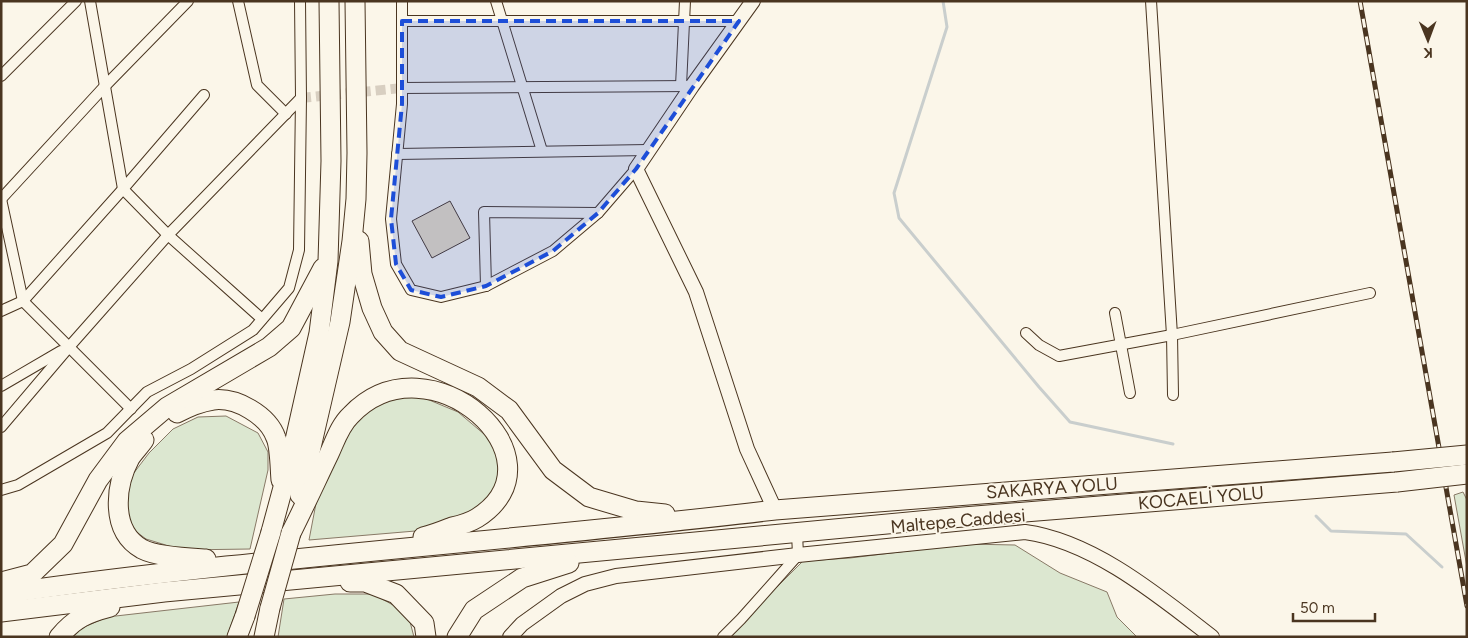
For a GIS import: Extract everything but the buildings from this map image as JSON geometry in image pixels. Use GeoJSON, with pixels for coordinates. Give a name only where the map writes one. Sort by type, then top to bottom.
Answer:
{"type":"FeatureCollection","features":[{"type":"Feature","properties":{"kind":"highway"},"geometry":{"type":"LineString","coordinates":[[238,637],[282,493],[320,333],[328,261],[331,161],[329,1]]}},
{"type":"Feature","properties":{"kind":"highway"},"geometry":{"type":"LineString","coordinates":[[355,1],[356,199],[362,274],[369,299],[383,332],[400,352],[478,387],[509,410],[553,470],[589,497],[636,511],[711,518]]}},
{"type":"Feature","properties":{"kind":"highway"},"geometry":{"type":"LineString","coordinates":[[266,637],[270,608],[291,533],[340,322],[356,199]]}},
{"type":"Feature","properties":{"kind":"highway"},"geometry":{"type":"LineString","coordinates":[[1,582],[32,574],[63,544],[98,480],[127,441],[167,407],[270,347],[291,328],[328,261]]}},
{"type":"Feature","properties":{"kind":"highway"},"geometry":{"type":"LineString","coordinates":[[291,533],[344,422],[376,396],[407,387],[440,392],[473,410],[500,437],[505,449],[506,476],[502,490],[495,502],[486,511],[470,522],[439,534],[333,554]]}},
{"type":"Feature","properties":{"kind":"highway"},"geometry":{"type":"LineString","coordinates":[[258,562],[171,556],[142,549],[126,536],[118,512],[120,486],[130,458],[146,438],[164,421],[190,406],[215,400],[241,404],[263,418],[276,438],[282,493]]}},
{"type":"Feature","properties":{"kind":"highway","name":"SAKARYA YOLU"},"geometry":{"type":"LineString","coordinates":[[711,518],[775,510],[1467,455]]}},
{"type":"Feature","properties":{"kind":"highway","name":"KOCAELİ YOLU"},"geometry":{"type":"LineString","coordinates":[[797,534],[951,518],[1397,482],[1467,474]]}},
{"type":"Feature","properties":{"kind":"highway"},"geometry":{"type":"LineString","coordinates":[[1,594],[106,579],[258,562],[711,518]]}},
{"type":"Feature","properties":{"kind":"highway"},"geometry":{"type":"LineString","coordinates":[[1,612],[164,592],[797,534]]}},
{"type":"Feature","properties":{"kind":"highway"},"geometry":{"type":"LineString","coordinates":[[457,637],[474,610],[522,578],[563,564],[797,534]]}},
{"type":"Feature","properties":{"kind":"highway"},"geometry":{"type":"LineString","coordinates":[[291,581],[365,582],[396,594],[424,623],[426,637]]}},
{"type":"Feature","properties":{"kind":"highway"},"geometry":{"type":"LineString","coordinates":[[59,637],[71,623],[94,611],[164,592]]}},
{"type":"Feature","properties":{"kind":"street"},"geometry":{"type":"LineString","coordinates":[[1,76],[76,1]]}},
{"type":"Feature","properties":{"kind":"street"},"geometry":{"type":"LineString","coordinates":[[90,1],[123,189],[168,235],[262,319]]}},
{"type":"Feature","properties":{"kind":"street"},"geometry":{"type":"LineString","coordinates":[[131,409],[24,301],[5,241],[1,199],[105,86],[188,1]]}},
{"type":"Feature","properties":{"kind":"street"},"geometry":{"type":"LineString","coordinates":[[238,1],[256,85],[286,114]]}},
{"type":"Feature","properties":{"kind":"street"},"geometry":{"type":"LineString","coordinates":[[1,490],[18,485],[107,433],[147,392],[191,369],[253,330],[289,288],[298,250],[301,98],[300,1]]}},
{"type":"Feature","properties":{"kind":"street"},"geometry":{"type":"LineString","coordinates":[[402,1],[402,88],[391,219],[396,264],[411,290],[441,297],[486,286],[554,251],[598,214],[636,169],[686,86],[739,22],[753,1]]}},
{"type":"Feature","properties":{"kind":"street"},"geometry":{"type":"LineString","coordinates":[[496,1],[542,151]]}},
{"type":"Feature","properties":{"kind":"street"},"geometry":{"type":"LineString","coordinates":[[685,1],[686,86]]}},
{"type":"Feature","properties":{"kind":"street"},"geometry":{"type":"LineString","coordinates":[[1151,1],[1174,395]]}},
{"type":"Feature","properties":{"kind":"street"},"geometry":{"type":"LineString","coordinates":[[402,21],[739,22]]}},
{"type":"Feature","properties":{"kind":"street"},"geometry":{"type":"LineString","coordinates":[[402,88],[686,86]]}},
{"type":"Feature","properties":{"kind":"street"},"geometry":{"type":"LineString","coordinates":[[1,311],[24,301],[204,95]]}},
{"type":"Feature","properties":{"kind":"street"},"geometry":{"type":"LineString","coordinates":[[1,427],[168,235],[301,98]]}},
{"type":"Feature","properties":{"kind":"street"},"geometry":{"type":"LineString","coordinates":[[397,154],[648,150]]}},
{"type":"Feature","properties":{"kind":"street"},"geometry":{"type":"LineString","coordinates":[[636,169],[696,292],[747,449],[775,510]]}},
{"type":"Feature","properties":{"kind":"street"},"geometry":{"type":"LineString","coordinates":[[486,286],[484,212],[598,214]]}},
{"type":"Feature","properties":{"kind":"street"},"geometry":{"type":"LineString","coordinates":[[1026,333],[1039,345],[1058,356],[1172,335],[1370,292]]}},
{"type":"Feature","properties":{"kind":"street"},"geometry":{"type":"LineString","coordinates":[[1115,313],[1130,393]]}},
{"type":"Feature","properties":{"kind":"street"},"geometry":{"type":"LineString","coordinates":[[1,386],[69,347]]}},
{"type":"Feature","properties":{"kind":"street","name":"Maltepe Caddesi"},"geometry":{"type":"LineString","coordinates":[[510,637],[522,624],[561,596],[585,584],[625,575],[1025,532],[1042,534],[1076,547],[1122,571],[1212,637]]}},
{"type":"Feature","properties":{"kind":"street"},"geometry":{"type":"LineString","coordinates":[[723,637],[798,555],[797,534]]}},
{"type":"Feature","properties":{"kind":"highlighted area"},"geometry":{"type":"Polygon","coordinates":[[[402,21],[739,21],[636,169],[598,213],[553,251],[486,286],[441,297],[411,290],[396,264],[391,219],[402,104],[402,21]]]}},
{"type":"Feature","properties":{"kind":"green space"},"geometry":{"type":"Polygon","coordinates":[[[396,396],[422,397],[458,412],[491,440],[501,470],[490,498],[467,515],[439,529],[309,540],[318,493],[341,442],[369,408],[396,396]]]}},
{"type":"Feature","properties":{"kind":"green space"},"geometry":{"type":"Polygon","coordinates":[[[226,416],[258,433],[268,452],[268,470],[250,549],[182,550],[146,539],[134,530],[126,513],[125,499],[130,478],[149,453],[173,429],[198,417],[226,416]]]}},
{"type":"Feature","properties":{"kind":"green space"},"geometry":{"type":"Polygon","coordinates":[[[1463,492],[1467,500],[1467,567],[1454,495],[1463,492]]]}},
{"type":"Feature","properties":{"kind":"green space"},"geometry":{"type":"Polygon","coordinates":[[[965,544],[1015,545],[1060,573],[1107,592],[1117,617],[1137,637],[727,637],[803,561],[850,558],[965,544]]]}},
{"type":"Feature","properties":{"kind":"green space"},"geometry":{"type":"Polygon","coordinates":[[[335,594],[373,594],[393,605],[409,618],[414,637],[278,637],[284,599],[335,594]]]}},
{"type":"Feature","properties":{"kind":"green space"},"geometry":{"type":"Polygon","coordinates":[[[239,602],[227,637],[70,637],[73,632],[107,617],[239,602]]]}},
{"type":"Feature","properties":{"kind":"waterway"},"geometry":{"type":"LineString","coordinates":[[943,1],[947,27],[894,193],[899,218],[1070,422],[1173,444]]}},
{"type":"Feature","properties":{"kind":"waterway"},"geometry":{"type":"LineString","coordinates":[[1316,516],[1331,531],[1406,534],[1442,567]]}},
{"type":"Feature","properties":{"kind":"tunnel"},"geometry":{"type":"LineString","coordinates":[[301,98],[402,88]]}},
{"type":"Feature","properties":{"kind":"railway"},"geometry":{"type":"LineString","coordinates":[[1360,1],[1467,606]]}}]}
